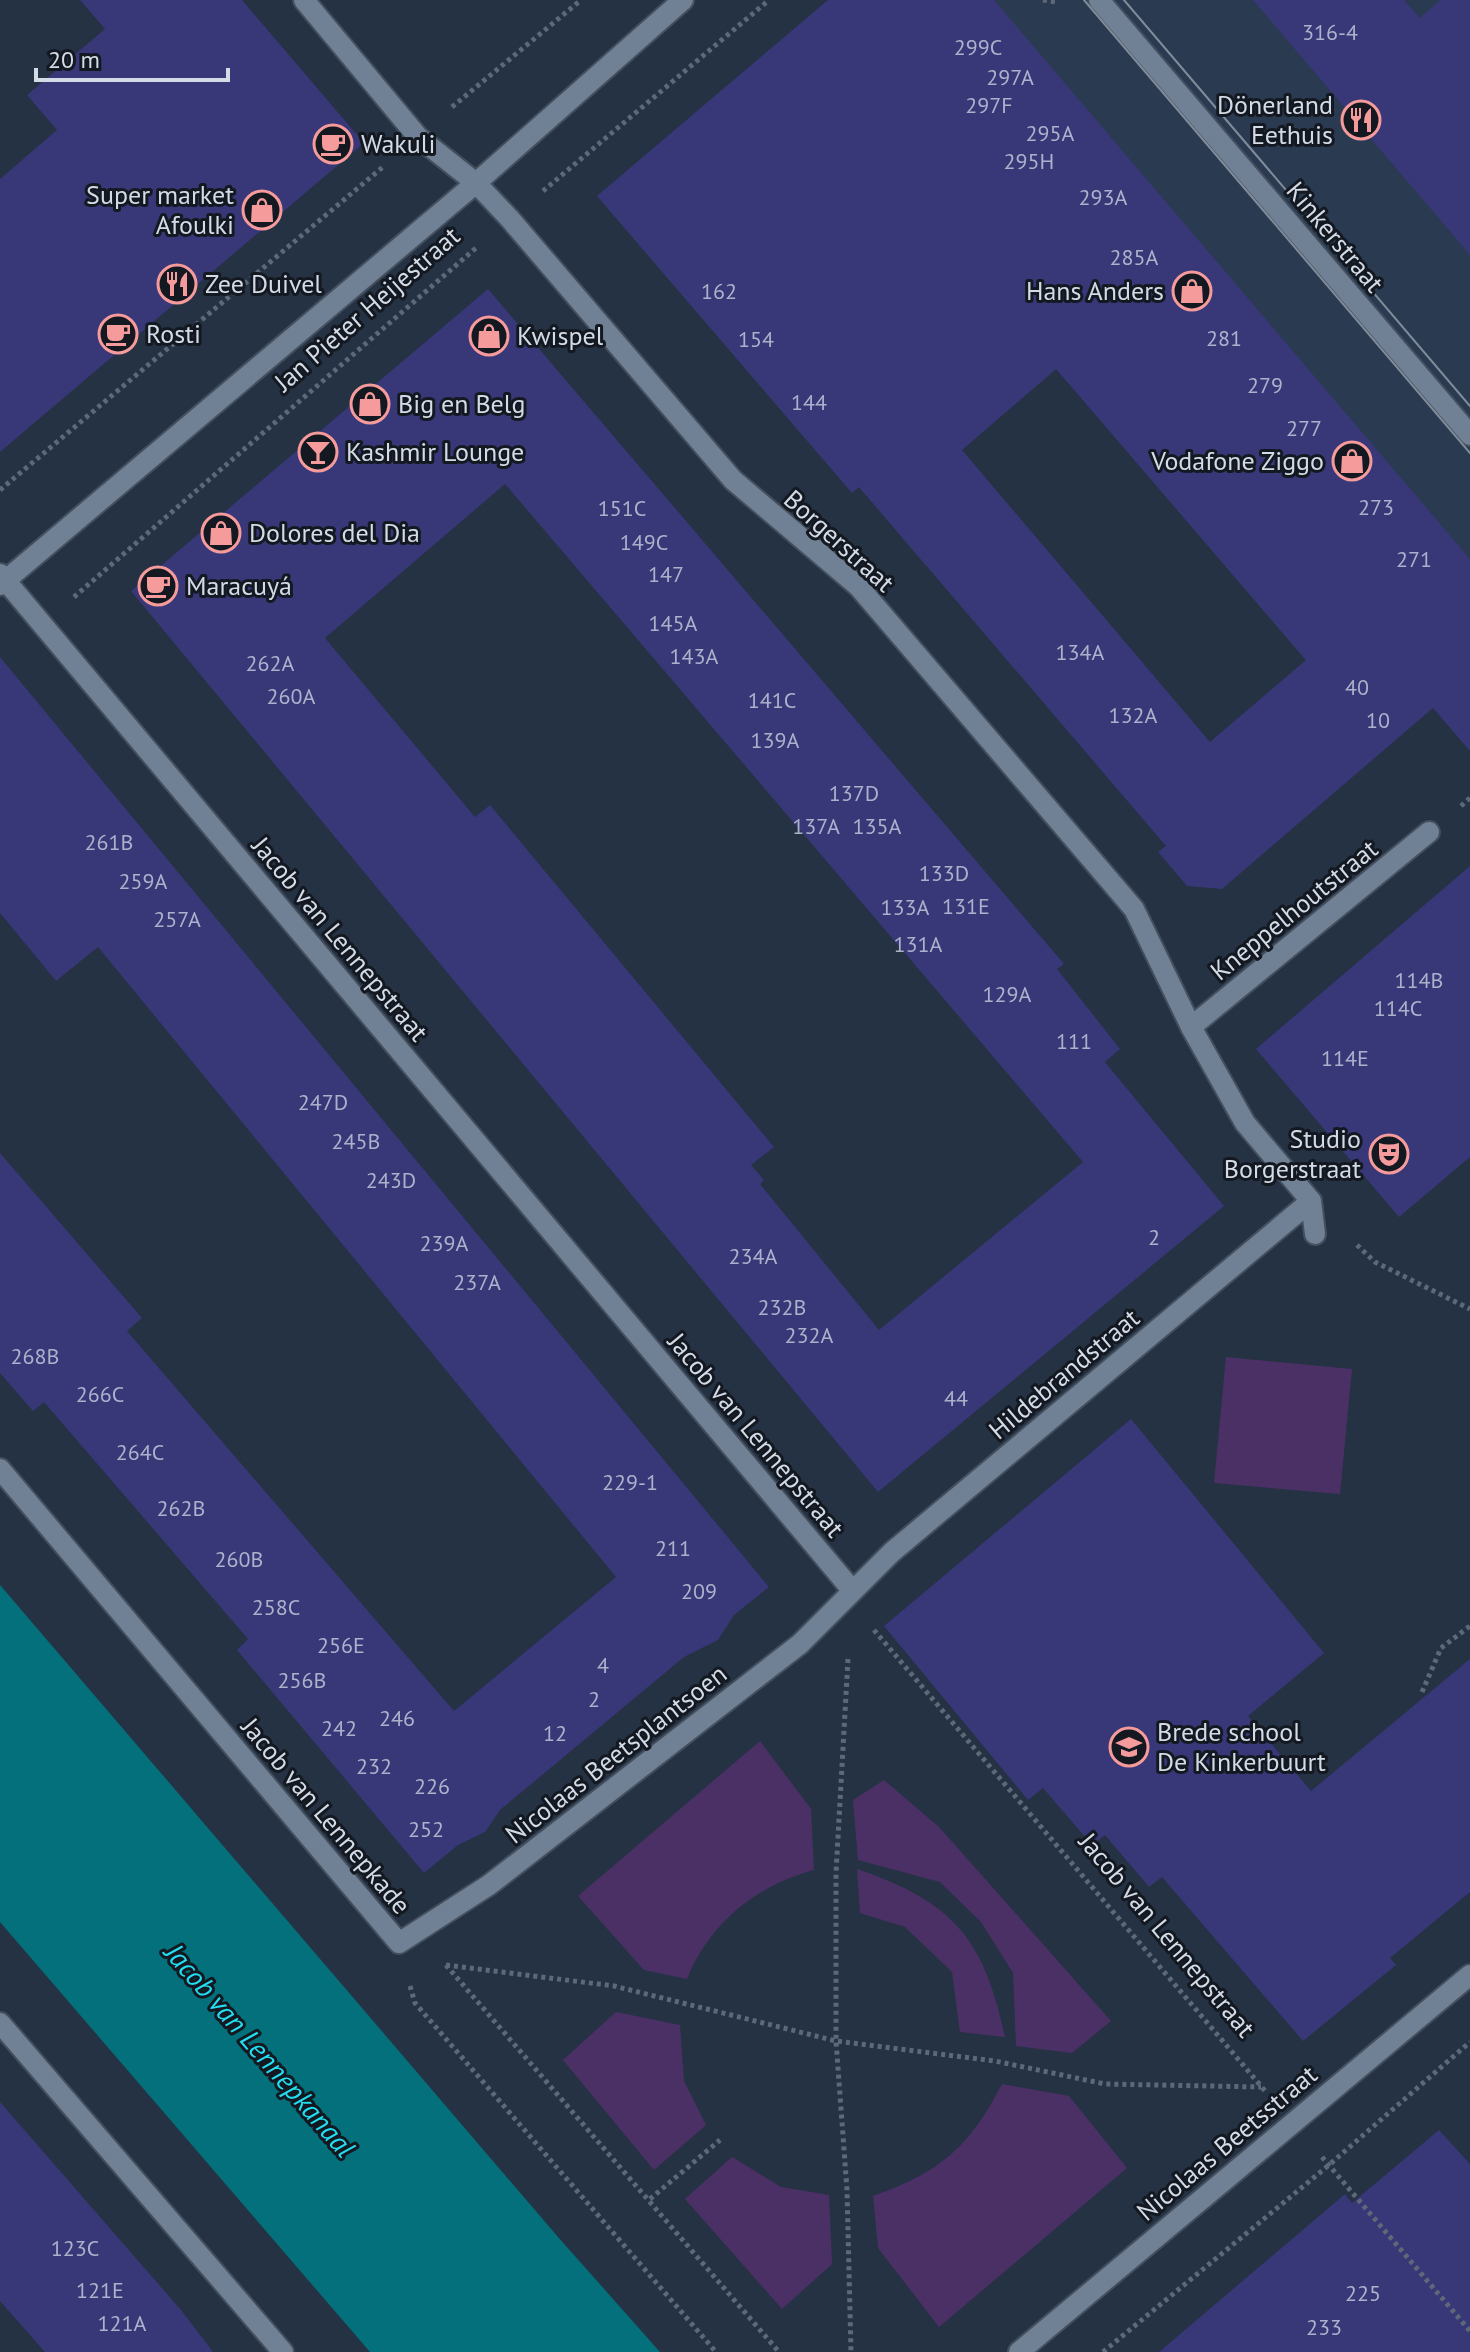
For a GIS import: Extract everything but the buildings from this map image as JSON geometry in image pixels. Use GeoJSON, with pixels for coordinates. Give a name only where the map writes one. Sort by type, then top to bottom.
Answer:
{"type":"FeatureCollection","features":[{"type":"Feature","properties":{"kind":"street","name":"Borgerstraat"},"geometry":{"type":"LineString","coordinates":[[304,0],[418,137],[476,183],[510,219],[733,480],[858,586],[1134,909],[1191,1027],[1245,1123],[1311,1201]]}},
{"type":"Feature","properties":{"kind":"street","name":"Jan Pieter Heijestraat"},"geometry":{"type":"LineString","coordinates":[[2,580],[476,183],[683,0]]}},
{"type":"Feature","properties":{"kind":"street","name":"Kinkerstraat"},"geometry":{"type":"LineString","coordinates":[[1099,0],[1470,435]]}},
{"type":"Feature","properties":{"kind":"street","name":"Jacob van Lennepstraat"},"geometry":{"type":"LineString","coordinates":[[2,580],[852,1590]]}},
{"type":"Feature","properties":{"kind":"street","name":"Kneppelhoutstraat"},"geometry":{"type":"LineString","coordinates":[[1191,1027],[1429,832]]}},
{"type":"Feature","properties":{"kind":"street","name":"Hildebrandstraat"},"geometry":{"type":"LineString","coordinates":[[852,1590],[892,1552],[1311,1201]]}},
{"type":"Feature","properties":{"kind":"street"},"geometry":{"type":"LineString","coordinates":[[1311,1201],[1315,1234]]}},
{"type":"Feature","properties":{"kind":"street","name":"Jacob van Lennepkade"},"geometry":{"type":"LineString","coordinates":[[0,1469],[399,1943]]}},
{"type":"Feature","properties":{"kind":"street","name":"Nicolaas Beetsplantsoen"},"geometry":{"type":"LineString","coordinates":[[399,1943],[489,1885],[800,1644],[852,1590]]}},
{"type":"Feature","properties":{"kind":"street","name":"Nicolaas Beetsstraat"},"geometry":{"type":"LineString","coordinates":[[1019,2352],[1470,1975]]}},
{"type":"Feature","properties":{"kind":"street"},"geometry":{"type":"LineString","coordinates":[[0,2023],[283,2352]]}},
{"type":"Feature","properties":{"kind":"path"},"geometry":{"type":"LineString","coordinates":[[0,490],[581,0]]}},
{"type":"Feature","properties":{"kind":"path","name":"Jan Pieter Heijestraat"},"geometry":{"type":"LineString","coordinates":[[42,624],[510,219],[769,0]]}},
{"type":"Feature","properties":{"kind":"path"},"geometry":{"type":"LineString","coordinates":[[1311,1201],[1375,1262],[1470,1309]]}},
{"type":"Feature","properties":{"kind":"path"},"geometry":{"type":"LineString","coordinates":[[851,2352],[847,2190],[836,2041],[836,1873],[852,1590]]}},
{"type":"Feature","properties":{"kind":"path","name":"Jacob van Lennepstraat"},"geometry":{"type":"LineString","coordinates":[[852,1590],[866,1621],[1470,2331]]}},
{"type":"Feature","properties":{"kind":"path"},"geometry":{"type":"LineString","coordinates":[[1422,1692],[1441,1648],[1470,1626]]}},
{"type":"Feature","properties":{"kind":"path"},"geometry":{"type":"LineString","coordinates":[[417,1930],[779,2352]]}},
{"type":"Feature","properties":{"kind":"path","name":"Jacob van Lennepkade"},"geometry":{"type":"LineString","coordinates":[[399,1943],[415,2003],[716,2352]]}},
{"type":"Feature","properties":{"kind":"path"},"geometry":{"type":"LineString","coordinates":[[446,1965],[614,1986],[836,2041],[995,2061],[1105,2084],[1262,2087]]}},
{"type":"Feature","properties":{"kind":"path"},"geometry":{"type":"LineString","coordinates":[[1103,2352],[1329,2165],[1470,2042]]}},
{"type":"Feature","properties":{"kind":"path"},"geometry":{"type":"LineString","coordinates":[[650,2199],[720,2140]]}},
{"type":"Feature","properties":{"kind":"shaded area"},"geometry":{"type":"Polygon","coordinates":[[[828,0],[1470,0],[1470,750],[1357,619],[1307,662],[1057,369],[1021,399],[971,339],[910,391],[1004,500],[926,566],[859,487],[852,493],[597,196],[828,0]]]}},
{"type":"Feature","properties":{"kind":"shaded area"},"geometry":{"type":"Polygon","coordinates":[[[1226,1357],[1352,1369],[1340,1494],[1214,1483],[1226,1357]]]}},
{"type":"Feature","properties":{"kind":"shaded area"},"geometry":{"type":"Polygon","coordinates":[[[760,1741],[811,1809],[814,1870],[772,1886],[737,1910],[708,1941],[687,1979],[644,1970],[578,1896],[760,1741]]]}},
{"type":"Feature","properties":{"kind":"shaded area"},"geometry":{"type":"Polygon","coordinates":[[[884,1780],[939,1827],[1111,2021],[1072,2053],[1016,2046],[1013,1973],[981,1922],[940,1882],[858,1860],[853,1800],[884,1780]]]}},
{"type":"Feature","properties":{"kind":"shaded area"},"geometry":{"type":"Polygon","coordinates":[[[857,1869],[918,1895],[959,1928],[987,1974],[1005,2037],[960,2032],[952,1972],[905,1927],[860,1913],[857,1869]]]}},
{"type":"Feature","properties":{"kind":"shaded area"},"geometry":{"type":"Polygon","coordinates":[[[616,2012],[680,2025],[684,2081],[706,2125],[654,2170],[563,2060],[616,2012]]]}},
{"type":"Feature","properties":{"kind":"shaded area"},"geometry":{"type":"Polygon","coordinates":[[[1002,2084],[1069,2096],[1127,2168],[939,2327],[878,2248],[873,2196],[917,2177],[951,2155],[977,2125],[1002,2084]]]}},
{"type":"Feature","properties":{"kind":"shaded area"},"geometry":{"type":"Polygon","coordinates":[[[732,2157],[781,2187],[829,2195],[832,2264],[782,2309],[685,2199],[732,2157]]]}},
{"type":"Feature","properties":{"kind":"water","name":"Jacob van Lennepkanaal"},"geometry":{"type":"Polygon","coordinates":[[[0,1585],[660,2352],[370,2352],[0,1922],[0,1585]]]}},
{"type":"Feature","properties":{"kind":"tram line"},"geometry":{"type":"LineString","coordinates":[[1084,0],[1470,453]]}},
{"type":"Feature","properties":{"kind":"tram line"},"geometry":{"type":"LineString","coordinates":[[1124,0],[1470,406]]}},
{"type":"Feature","properties":{"kind":"place","name":"Dönerland Eethuis"},"geometry":{"type":"Point","coordinates":[1361,120]}},
{"type":"Feature","properties":{"kind":"place","name":"Wakuli"},"geometry":{"type":"Point","coordinates":[333,144]}},
{"type":"Feature","properties":{"kind":"place","name":"Super market Afoulki"},"geometry":{"type":"Point","coordinates":[262,210]}},
{"type":"Feature","properties":{"kind":"place","name":"Zee Duivel"},"geometry":{"type":"Point","coordinates":[177,284]}},
{"type":"Feature","properties":{"kind":"place","name":"Hans Anders"},"geometry":{"type":"Point","coordinates":[1192,291]}},
{"type":"Feature","properties":{"kind":"place","name":"Rosti"},"geometry":{"type":"Point","coordinates":[118,334]}},
{"type":"Feature","properties":{"kind":"place","name":"Kwispel"},"geometry":{"type":"Point","coordinates":[489,336]}},
{"type":"Feature","properties":{"kind":"place","name":"Big en Belg"},"geometry":{"type":"Point","coordinates":[370,404]}},
{"type":"Feature","properties":{"kind":"place","name":"Kashmir Lounge"},"geometry":{"type":"Point","coordinates":[318,452]}},
{"type":"Feature","properties":{"kind":"place","name":"Vodafone Ziggo"},"geometry":{"type":"Point","coordinates":[1352,461]}},
{"type":"Feature","properties":{"kind":"place","name":"Dolores del Dia"},"geometry":{"type":"Point","coordinates":[221,533]}},
{"type":"Feature","properties":{"kind":"place","name":"Maracuyá"},"geometry":{"type":"Point","coordinates":[158,586]}},
{"type":"Feature","properties":{"kind":"place","name":"Studio Borgerstraat"},"geometry":{"type":"Point","coordinates":[1389,1154]}},
{"type":"Feature","properties":{"kind":"place","name":"Brede school De Kinkerbuurt"},"geometry":{"type":"Point","coordinates":[1129,1747]}}]}
